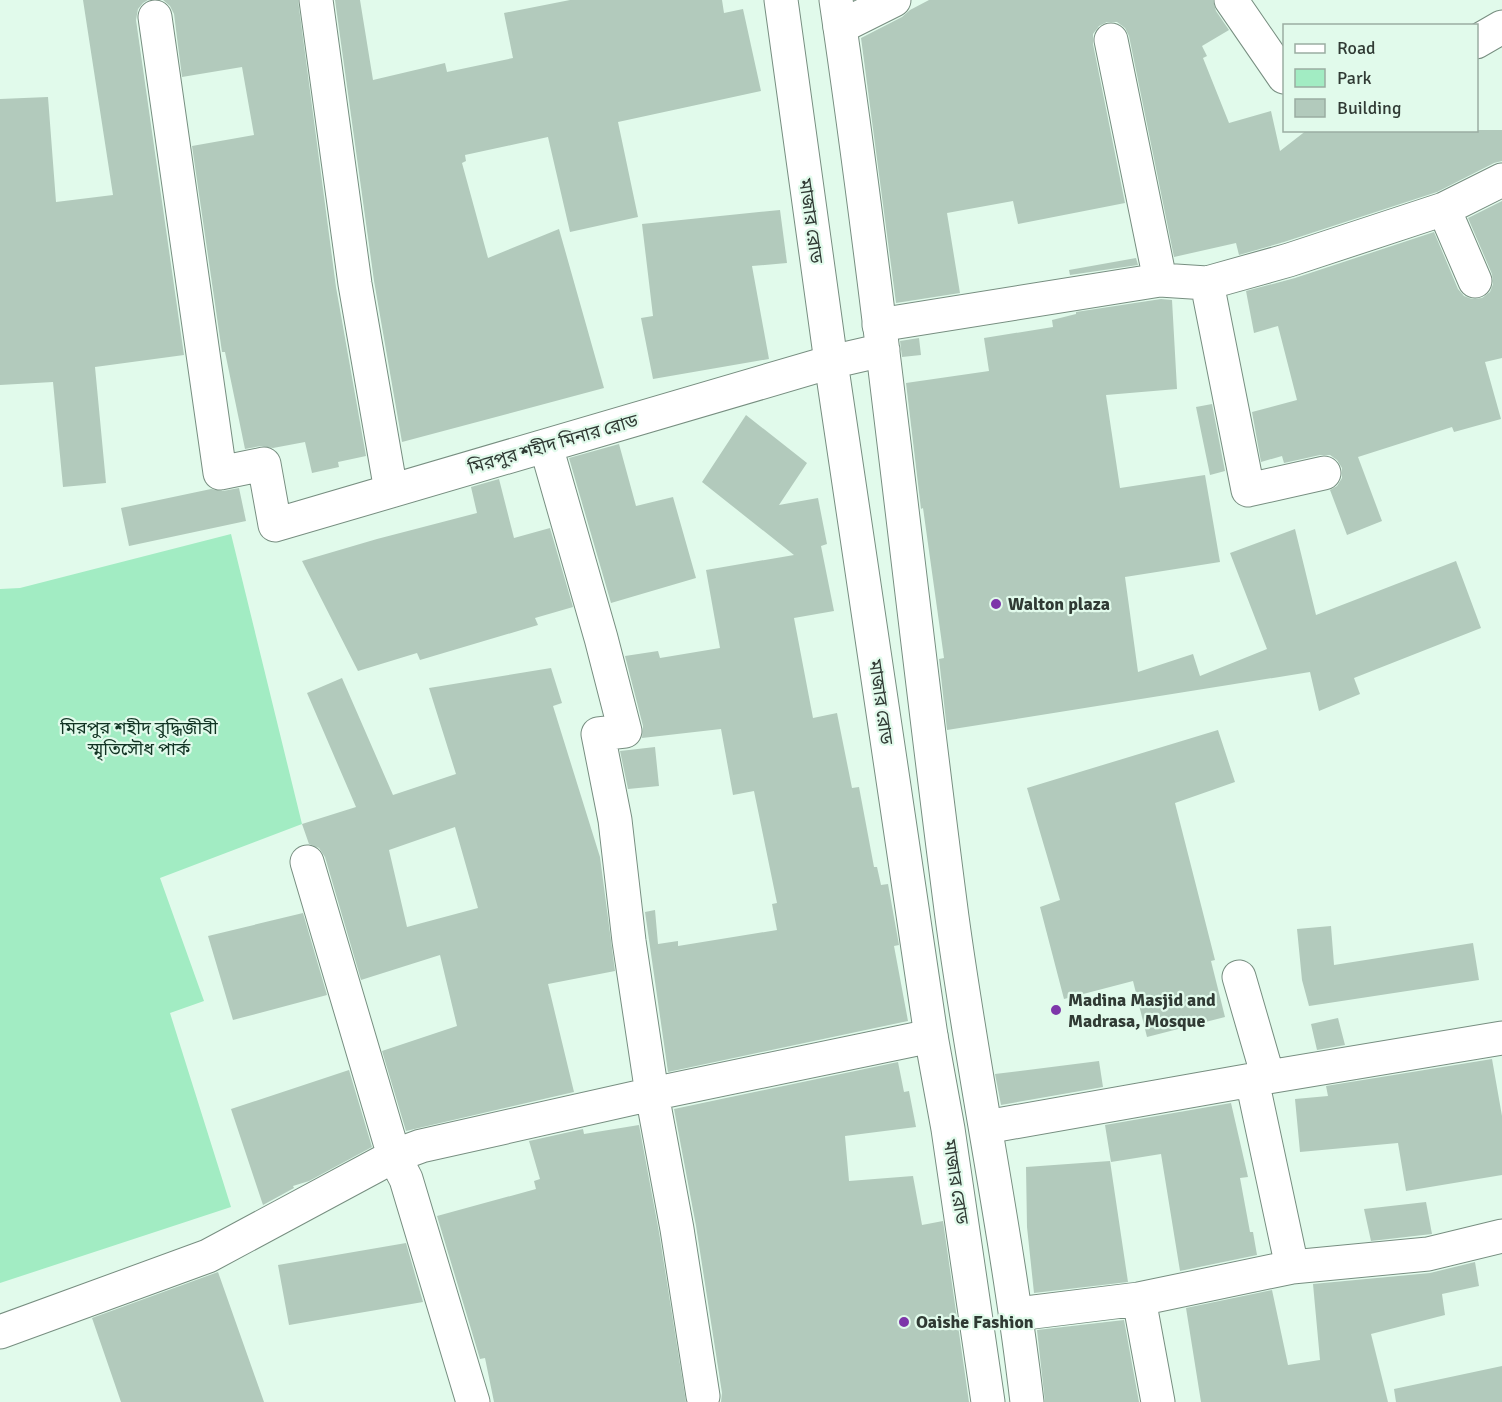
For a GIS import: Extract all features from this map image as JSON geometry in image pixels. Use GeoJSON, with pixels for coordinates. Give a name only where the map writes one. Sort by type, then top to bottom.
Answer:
{"type":"FeatureCollection","features":[{"type":"Feature","properties":{"kind":"street"},"geometry":{"type":"LineString","coordinates":[[316,0],[355,284],[391,491]]}},
{"type":"Feature","properties":{"kind":"street","name":"মাজার রোড"},"geometry":{"type":"LineString","coordinates":[[781,0],[831,362],[988,1402]]}},
{"type":"Feature","properties":{"kind":"street"},"geometry":{"type":"LineString","coordinates":[[894,0],[838,14],[881,338],[953,921],[1017,1314],[1027,1402]]}},
{"type":"Feature","properties":{"kind":"street"},"geometry":{"type":"LineString","coordinates":[[1231,0],[1283,76]]}},
{"type":"Feature","properties":{"kind":"street","name":"মিরপুর শহীদ মিনার রোড"},"geometry":{"type":"LineString","coordinates":[[155,17],[220,473],[264,464],[274,525],[831,362],[881,338],[1160,280],[1207,283],[1289,260],[1444,209],[1502,180]]}},
{"type":"Feature","properties":{"kind":"street"},"geometry":{"type":"LineString","coordinates":[[1478,41],[1502,27]]}},
{"type":"Feature","properties":{"kind":"street"},"geometry":{"type":"LineString","coordinates":[[1111,40],[1160,280]]}},
{"type":"Feature","properties":{"kind":"street"},"geometry":{"type":"LineString","coordinates":[[1444,209],[1475,281]]}},
{"type":"Feature","properties":{"kind":"street"},"geometry":{"type":"LineString","coordinates":[[1207,283],[1248,490],[1324,473]]}},
{"type":"Feature","properties":{"kind":"street"},"geometry":{"type":"LineString","coordinates":[[546,446],[625,731],[598,734],[615,820],[628,941],[703,1396]]}},
{"type":"Feature","properties":{"kind":"street"},"geometry":{"type":"LineString","coordinates":[[307,862],[394,1156],[406,1179],[473,1402]]}},
{"type":"Feature","properties":{"kind":"street"},"geometry":{"type":"LineString","coordinates":[[1239,977],[1260,1079],[1292,1267]]}},
{"type":"Feature","properties":{"kind":"street"},"geometry":{"type":"LineString","coordinates":[[0,1332],[208,1256],[394,1156],[422,1146],[652,1094],[931,1036]]}},
{"type":"Feature","properties":{"kind":"street"},"geometry":{"type":"LineString","coordinates":[[986,1127],[1502,1038]]}},
{"type":"Feature","properties":{"kind":"street"},"geometry":{"type":"LineString","coordinates":[[1017,1314],[1139,1299],[1292,1267],[1428,1254],[1502,1236]]}},
{"type":"Feature","properties":{"kind":"street"},"geometry":{"type":"LineString","coordinates":[[1139,1299],[1158,1402]]}},
{"type":"Feature","properties":{"kind":"green space","name":"মিরপুর শহীদ বুদ্ধিজীবী স্মৃতিসৌধ পার্ক"},"geometry":{"type":"Polygon","coordinates":[[[231,534],[302,824],[160,878],[204,1001],[170,1013],[231,1207],[0,1283],[0,589],[20,588],[231,534]]]}},
{"type":"Feature","properties":{"kind":"building"},"geometry":{"type":"Polygon","coordinates":[[[83,0],[148,0],[138,9],[136,20],[184,355],[95,367],[106,483],[63,487],[53,382],[0,385],[0,99],[48,97],[56,202],[113,195],[83,0]]]}},
{"type":"Feature","properties":{"kind":"building"},"geometry":{"type":"Polygon","coordinates":[[[163,0],[298,0],[336,287],[366,456],[338,462],[339,467],[312,473],[305,442],[273,448],[261,446],[245,449],[225,352],[222,352],[192,146],[254,135],[242,67],[182,77],[174,14],[163,0]]]}},
{"type":"Feature","properties":{"kind":"building"},"geometry":{"type":"Polygon","coordinates":[[[335,0],[360,0],[373,80],[445,63],[447,72],[513,58],[504,13],[570,0],[722,0],[724,13],[743,9],[761,91],[618,122],[638,217],[570,232],[548,137],[465,155],[466,161],[462,163],[488,258],[559,229],[604,388],[402,442],[374,281],[335,0]]]}},
{"type":"Feature","properties":{"kind":"building"},"geometry":{"type":"Polygon","coordinates":[[[929,0],[1213,0],[1216,11],[1229,30],[1202,46],[1207,56],[1203,58],[1229,123],[1271,111],[1280,151],[1304,132],[1502,130],[1502,161],[1437,192],[1284,242],[1239,255],[1236,243],[1174,257],[1129,36],[1125,28],[1117,22],[1107,22],[1099,26],[1093,34],[1093,44],[1125,203],[1018,224],[1013,201],[947,213],[960,293],[896,303],[861,38],[902,17],[929,0]]]}},
{"type":"Feature","properties":{"kind":"building"},"geometry":{"type":"Polygon","coordinates":[[[1502,201],[1502,358],[1485,362],[1501,419],[1454,432],[1452,427],[1358,457],[1382,521],[1347,535],[1330,490],[1337,486],[1342,478],[1342,468],[1337,460],[1330,455],[1320,455],[1284,463],[1282,456],[1261,462],[1252,412],[1297,400],[1278,326],[1254,333],[1246,291],[1295,278],[1434,232],[1458,289],[1464,296],[1472,299],[1482,298],[1490,292],[1493,284],[1492,274],[1468,218],[1502,201]]]}},
{"type":"Feature","properties":{"kind":"building"},"geometry":{"type":"Polygon","coordinates":[[[780,210],[787,263],[752,266],[769,359],[653,379],[641,318],[653,316],[642,224],[780,210]]]}},
{"type":"Feature","properties":{"kind":"building"},"geometry":{"type":"Polygon","coordinates":[[[1136,258],[1138,265],[1070,275],[1069,270],[1136,258]]]}},
{"type":"Feature","properties":{"kind":"building"},"geometry":{"type":"Polygon","coordinates":[[[1161,299],[1172,300],[1177,389],[1106,395],[1120,488],[1205,475],[1220,562],[1125,577],[1138,672],[1193,654],[1200,676],[1267,649],[1230,553],[1295,529],[1316,615],[1456,561],[1481,628],[1354,678],[1360,694],[1319,711],[1310,672],[947,730],[939,659],[944,658],[923,508],[921,509],[906,383],[989,371],[984,338],[1053,327],[1052,320],[1076,314],[1076,312],[1161,299]]]}},
{"type":"Feature","properties":{"kind":"building"},"geometry":{"type":"Polygon","coordinates":[[[919,338],[921,355],[902,357],[900,341],[919,338]]]}},
{"type":"Feature","properties":{"kind":"building"},"geometry":{"type":"Polygon","coordinates":[[[1212,404],[1225,471],[1210,475],[1196,407],[1212,404]]]}},
{"type":"Feature","properties":{"kind":"building"},"geometry":{"type":"Polygon","coordinates":[[[746,415],[807,463],[779,505],[818,498],[827,544],[821,546],[834,611],[794,618],[813,718],[837,713],[852,788],[859,787],[874,867],[877,867],[881,885],[888,884],[899,945],[894,946],[908,1021],[668,1072],[645,912],[655,910],[658,944],[678,941],[678,946],[777,930],[772,904],[777,903],[754,791],[733,795],[721,729],[642,738],[643,726],[625,656],[658,651],[660,658],[720,648],[706,570],[794,555],[702,482],[746,415]]]}},
{"type":"Feature","properties":{"kind":"building"},"geometry":{"type":"Polygon","coordinates":[[[619,444],[636,506],[673,497],[696,578],[611,603],[569,458],[619,444]]]}},
{"type":"Feature","properties":{"kind":"building"},"geometry":{"type":"Polygon","coordinates":[[[499,479],[514,538],[550,528],[573,607],[535,618],[538,625],[420,660],[417,653],[358,671],[302,561],[477,513],[471,487],[499,479]]]}},
{"type":"Feature","properties":{"kind":"building"},"geometry":{"type":"Polygon","coordinates":[[[239,488],[246,521],[129,546],[121,508],[211,489],[223,491],[239,488]]]}},
{"type":"Feature","properties":{"kind":"building"},"geometry":{"type":"Polygon","coordinates":[[[551,668],[562,703],[553,706],[600,857],[615,971],[548,984],[574,1092],[406,1131],[382,1051],[457,1026],[440,955],[361,980],[325,857],[319,848],[309,844],[302,824],[356,807],[307,693],[342,678],[393,795],[456,774],[429,688],[551,668]],[[455,827],[389,850],[407,927],[478,908],[455,827]]]}},
{"type":"Feature","properties":{"kind":"building"},"geometry":{"type":"Polygon","coordinates":[[[1218,730],[1235,782],[1175,803],[1215,960],[1211,961],[1225,1017],[1147,1037],[1133,981],[1064,999],[1040,907],[1060,900],[1027,788],[1218,730]]]}},
{"type":"Feature","properties":{"kind":"building"},"geometry":{"type":"Polygon","coordinates":[[[655,747],[659,786],[628,789],[620,751],[655,747]]]}},
{"type":"Feature","properties":{"kind":"building"},"geometry":{"type":"Polygon","coordinates":[[[303,913],[327,995],[233,1020],[208,936],[303,913]]]}},
{"type":"Feature","properties":{"kind":"building"},"geometry":{"type":"Polygon","coordinates":[[[1331,926],[1334,965],[1473,943],[1479,980],[1309,1006],[1302,980],[1297,929],[1331,926]]]}},
{"type":"Feature","properties":{"kind":"building"},"geometry":{"type":"Polygon","coordinates":[[[1338,1018],[1345,1045],[1317,1050],[1311,1024],[1338,1018]]]}},
{"type":"Feature","properties":{"kind":"building"},"geometry":{"type":"Polygon","coordinates":[[[1492,1059],[1502,1116],[1502,1175],[1406,1191],[1398,1143],[1300,1152],[1295,1099],[1328,1096],[1326,1086],[1492,1059]]]}},
{"type":"Feature","properties":{"kind":"building"},"geometry":{"type":"Polygon","coordinates":[[[1099,1061],[1103,1087],[1001,1105],[995,1074],[1099,1061]]]}},
{"type":"Feature","properties":{"kind":"building"},"geometry":{"type":"Polygon","coordinates":[[[898,1062],[904,1092],[909,1091],[916,1127],[845,1136],[849,1181],[913,1176],[922,1225],[943,1221],[969,1402],[721,1402],[722,1393],[696,1226],[674,1109],[898,1062]]]}},
{"type":"Feature","properties":{"kind":"building"},"geometry":{"type":"Polygon","coordinates":[[[349,1070],[372,1147],[309,1181],[293,1186],[294,1188],[263,1205],[231,1109],[349,1070]]]}},
{"type":"Feature","properties":{"kind":"building"},"geometry":{"type":"Polygon","coordinates":[[[1231,1103],[1248,1177],[1240,1178],[1250,1232],[1253,1232],[1257,1255],[1180,1271],[1161,1154],[1111,1162],[1105,1125],[1231,1103]]]}},
{"type":"Feature","properties":{"kind":"building"},"geometry":{"type":"Polygon","coordinates":[[[639,1125],[659,1232],[686,1402],[494,1402],[485,1358],[480,1359],[437,1216],[536,1189],[534,1181],[540,1179],[529,1141],[583,1129],[584,1134],[639,1125]]]}},
{"type":"Feature","properties":{"kind":"building"},"geometry":{"type":"Polygon","coordinates":[[[1110,1161],[1128,1282],[1034,1293],[1027,1227],[1026,1167],[1110,1161]]]}},
{"type":"Feature","properties":{"kind":"building"},"geometry":{"type":"Polygon","coordinates":[[[1426,1202],[1432,1234],[1371,1241],[1364,1209],[1426,1202]]]}},
{"type":"Feature","properties":{"kind":"building"},"geometry":{"type":"Polygon","coordinates":[[[406,1243],[423,1302],[289,1325],[278,1265],[406,1243]]]}},
{"type":"Feature","properties":{"kind":"building"},"geometry":{"type":"Polygon","coordinates":[[[1475,1262],[1479,1286],[1442,1294],[1445,1315],[1371,1334],[1388,1402],[1201,1402],[1186,1308],[1272,1290],[1288,1365],[1320,1360],[1313,1284],[1430,1273],[1475,1262]]]}},
{"type":"Feature","properties":{"kind":"building"},"geometry":{"type":"Polygon","coordinates":[[[218,1272],[264,1402],[121,1402],[92,1318],[218,1272]]]}},
{"type":"Feature","properties":{"kind":"building"},"geometry":{"type":"Polygon","coordinates":[[[1124,1320],[1139,1402],[1045,1402],[1037,1330],[1124,1320]]]}},
{"type":"Feature","properties":{"kind":"building"},"geometry":{"type":"Polygon","coordinates":[[[1502,1366],[1502,1402],[1396,1402],[1394,1389],[1502,1366]]]}},
{"type":"Feature","properties":{"kind":"place","name":"Walton plaza"},"geometry":{"type":"Point","coordinates":[996,604]}},
{"type":"Feature","properties":{"kind":"place","name":"Madina Masjid and Madrasa, Mosque"},"geometry":{"type":"Point","coordinates":[1056,1010]}},
{"type":"Feature","properties":{"kind":"place","name":"Oaishe Fashion"},"geometry":{"type":"Point","coordinates":[904,1322]}}]}
